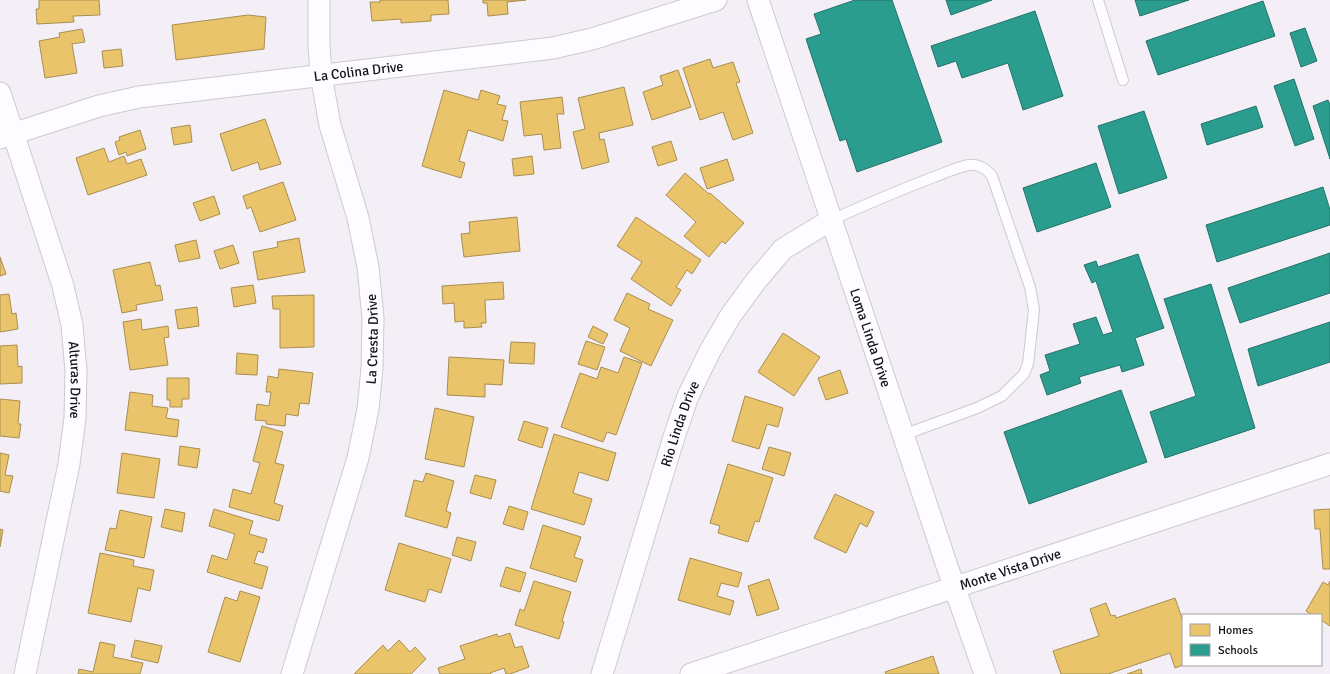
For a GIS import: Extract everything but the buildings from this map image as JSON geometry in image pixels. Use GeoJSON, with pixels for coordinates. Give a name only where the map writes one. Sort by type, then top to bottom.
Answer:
{"type":"FeatureCollection","features":[{"type":"Feature","properties":{"kind":"street","name":"La Cresta Drive"},"geometry":{"type":"LineString","coordinates":[[292,674],[358,458],[368,409],[372,368],[373,318],[368,267],[358,218],[330,125],[321,75],[318,0]]}},
{"type":"Feature","properties":{"kind":"street","name":"La Colina Drive"},"geometry":{"type":"LineString","coordinates":[[7,136],[99,106],[139,97],[553,48],[592,40],[716,0]]}},
{"type":"Feature","properties":{"kind":"street","name":"Loma Linda Drive"},"geometry":{"type":"LineString","coordinates":[[758,0],[954,588],[985,674]]}},
{"type":"Feature","properties":{"kind":"street","name":"Alturas Drive"},"geometry":{"type":"LineString","coordinates":[[0,93],[7,136],[63,286],[72,325],[76,371],[76,418],[69,464],[25,674]]}},
{"type":"Feature","properties":{"kind":"street","name":"Rio Linda Drive"},"geometry":{"type":"LineString","coordinates":[[602,674],[674,437],[688,396],[710,351],[731,315],[756,281],[783,249],[831,220]]}},
{"type":"Feature","properties":{"kind":"street","name":"Monte Vista Drive"},"geometry":{"type":"LineString","coordinates":[[691,674],[1330,464]]}},
{"type":"Feature","properties":{"kind":"lane"},"geometry":{"type":"LineString","coordinates":[[1098,0],[1124,80]]}},
{"type":"Feature","properties":{"kind":"lane"},"geometry":{"type":"LineString","coordinates":[[831,220],[890,194],[954,169],[970,165],[979,166],[989,171],[992,176],[1030,287],[1034,310],[1028,364],[1024,374],[1002,396],[978,408],[903,436]]}}]}
